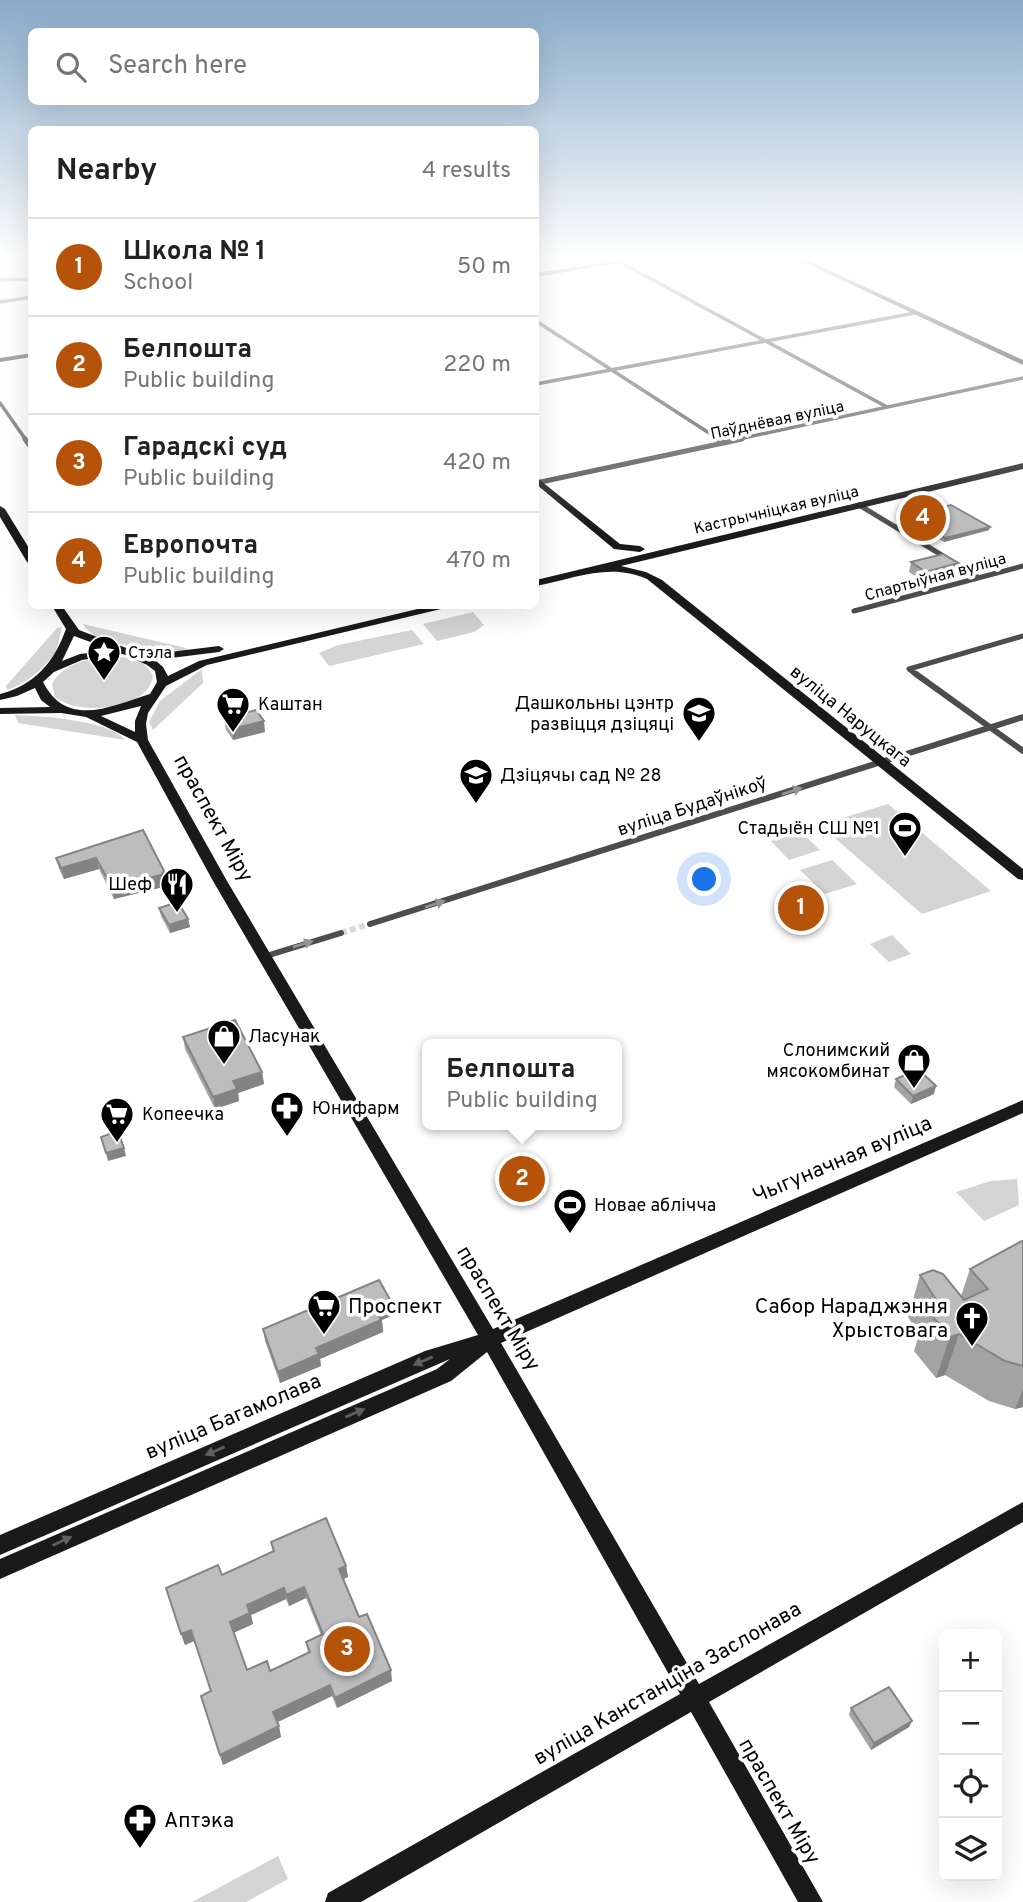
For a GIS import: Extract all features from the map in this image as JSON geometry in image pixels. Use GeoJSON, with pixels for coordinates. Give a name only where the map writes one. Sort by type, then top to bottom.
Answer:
{"type":"FeatureCollection","features":[{"type":"Feature","properties":{"kind":"main road"},"geometry":{"type":"LineString","coordinates":[[990,348],[1023,363]]}},
{"type":"Feature","properties":{"kind":"main road"},"geometry":{"type":"LineString","coordinates":[[0,360],[28,356]]}},
{"type":"Feature","properties":{"kind":"main road","name":"Кастрычніцкая вуліца"},"geometry":{"type":"LineString","coordinates":[[539,572],[1023,458]]}},
{"type":"Feature","properties":{"kind":"main road","name":"Кастрычніцкая вуліца"},"geometry":{"type":"LineString","coordinates":[[539,582],[1023,466]]}},
{"type":"Feature","properties":{"kind":"main road"},"geometry":{"type":"LineString","coordinates":[[539,484],[617,547],[640,549]]}},
{"type":"Feature","properties":{"kind":"main road"},"geometry":{"type":"LineString","coordinates":[[0,509],[28,555]]}},
{"type":"Feature","properties":{"kind":"main road"},"geometry":{"type":"LineString","coordinates":[[610,556],[617,547]]}},
{"type":"Feature","properties":{"kind":"main road"},"geometry":{"type":"LineString","coordinates":[[659,582],[647,568],[646,561],[668,550]]}},
{"type":"Feature","properties":{"kind":"main road","name":"вуліца Наруцкага"},"geometry":{"type":"LineString","coordinates":[[595,569],[619,567],[640,570],[659,582],[1023,876]]}},
{"type":"Feature","properties":{"kind":"main road"},"geometry":{"type":"LineString","coordinates":[[59,609],[71,630],[89,640],[147,658],[198,654],[391,609]]}},
{"type":"Feature","properties":{"kind":"main road"},"geometry":{"type":"LineString","coordinates":[[84,713],[142,740],[141,718],[151,697],[162,684],[203,663],[428,609]]}},
{"type":"Feature","properties":{"kind":"main road"},"geometry":{"type":"LineString","coordinates":[[0,697],[21,692],[52,669],[68,643],[71,630]]}},
{"type":"Feature","properties":{"kind":"main road"},"geometry":{"type":"LineString","coordinates":[[52,669],[80,657],[125,653]]}},
{"type":"Feature","properties":{"kind":"main road"},"geometry":{"type":"LineString","coordinates":[[147,658],[163,675],[162,684]]}},
{"type":"Feature","properties":{"kind":"main road"},"geometry":{"type":"LineString","coordinates":[[38,682],[42,696],[61,710]]}},
{"type":"Feature","properties":{"kind":"main road"},"geometry":{"type":"LineString","coordinates":[[0,711],[114,712],[151,697]]}},
{"type":"Feature","properties":{"kind":"main road","name":"праспект Міру"},"geometry":{"type":"LineString","coordinates":[[142,740],[811,1902]]}},
{"type":"Feature","properties":{"kind":"main road","name":"Чыгуначная вуліца"},"geometry":{"type":"LineString","coordinates":[[488,1340],[1023,1106]]}},
{"type":"Feature","properties":{"kind":"main road"},"geometry":{"type":"LineString","coordinates":[[0,1569],[444,1375],[488,1340]]}},
{"type":"Feature","properties":{"kind":"main road","name":"вуліца Багамолава"},"geometry":{"type":"LineString","coordinates":[[0,1545],[432,1357],[488,1340]]}},
{"type":"Feature","properties":{"kind":"main road"},"geometry":{"type":"LineString","coordinates":[[90,1504],[97,1525]]}},
{"type":"Feature","properties":{"kind":"main road","name":"вуліца Канстанціна Заслонава"},"geometry":{"type":"LineString","coordinates":[[337,1902],[1023,1511]]}},
{"type":"Feature","properties":{"kind":"street"},"geometry":{"type":"LineString","coordinates":[[577,348],[724,443]]}},
{"type":"Feature","properties":{"kind":"street"},"geometry":{"type":"LineString","coordinates":[[539,383],[729,348]]}},
{"type":"Feature","properties":{"kind":"street"},"geometry":{"type":"LineString","coordinates":[[777,348],[887,407]]}},
{"type":"Feature","properties":{"kind":"street","name":"Паўднёвая вуліца"},"geometry":{"type":"LineString","coordinates":[[539,481],[1023,378]]}},
{"type":"Feature","properties":{"kind":"street"},"geometry":{"type":"LineString","coordinates":[[0,403],[28,443]]}},
{"type":"Feature","properties":{"kind":"street"},"geometry":{"type":"LineString","coordinates":[[859,505],[978,578]]}},
{"type":"Feature","properties":{"kind":"street","name":"Спартыўная вуліца"},"geometry":{"type":"LineString","coordinates":[[854,611],[1023,566]]}},
{"type":"Feature","properties":{"kind":"street"},"geometry":{"type":"LineString","coordinates":[[1023,636],[909,670],[1023,751]]}},
{"type":"Feature","properties":{"kind":"street","name":"вуліца Будаўнікоў"},"geometry":{"type":"LineString","coordinates":[[370,924],[1023,717]]}},
{"type":"Feature","properties":{"kind":"street"},"geometry":{"type":"LineString","coordinates":[[266,956],[341,933]]}},
{"type":"Feature","properties":{"kind":"shaded area"},"geometry":{"type":"Polygon","coordinates":[[[473,612],[484,625],[474,632],[437,641],[423,624],[473,612]]]}},
{"type":"Feature","properties":{"kind":"shaded area"},"geometry":{"type":"Polygon","coordinates":[[[83,624],[186,648],[190,652],[114,643],[89,632],[83,624]]]}},
{"type":"Feature","properties":{"kind":"shaded area"},"geometry":{"type":"Polygon","coordinates":[[[62,627],[56,650],[48,662],[28,680],[7,690],[6,686],[57,628],[62,627]]]}},
{"type":"Feature","properties":{"kind":"shaded area"},"geometry":{"type":"Polygon","coordinates":[[[412,630],[424,644],[329,666],[319,653],[338,645],[412,630]]]}},
{"type":"Feature","properties":{"kind":"shaded area"},"geometry":{"type":"Polygon","coordinates":[[[104,657],[139,661],[153,676],[148,688],[139,697],[111,707],[79,707],[55,697],[52,684],[62,672],[81,662],[104,657]]]}},
{"type":"Feature","properties":{"kind":"shaded area"},"geometry":{"type":"Polygon","coordinates":[[[202,669],[203,683],[153,730],[149,722],[160,701],[202,669]]]}},
{"type":"Feature","properties":{"kind":"shaded area"},"geometry":{"type":"Polygon","coordinates":[[[15,715],[90,724],[117,733],[125,740],[18,723],[15,715]]]}},
{"type":"Feature","properties":{"kind":"shaded area","name":"Стадыён СШ №1"},"geometry":{"type":"Polygon","coordinates":[[[888,804],[991,891],[922,914],[820,825],[888,804]]]}},
{"type":"Feature","properties":{"kind":"shaded area"},"geometry":{"type":"Polygon","coordinates":[[[801,832],[820,850],[789,860],[771,841],[801,832]]]}},
{"type":"Feature","properties":{"kind":"shaded area"},"geometry":{"type":"Polygon","coordinates":[[[832,860],[857,884],[825,894],[800,870],[832,860]]]}},
{"type":"Feature","properties":{"kind":"shaded area"},"geometry":{"type":"Polygon","coordinates":[[[892,935],[911,954],[889,962],[870,944],[892,935]]]}},
{"type":"Feature","properties":{"kind":"shaded area"},"geometry":{"type":"Polygon","coordinates":[[[1017,1179],[1019,1205],[984,1221],[956,1192],[991,1181],[1017,1179]]]}},
{"type":"Feature","properties":{"kind":"shaded area"},"geometry":{"type":"Polygon","coordinates":[[[278,1856],[288,1879],[246,1902],[192,1902],[278,1856]]]}},
{"type":"Feature","properties":{"kind":"building"},"geometry":{"type":"Polygon","coordinates":[[[951,505],[990,527],[945,538],[907,516],[951,505]]]}},
{"type":"Feature","properties":{"kind":"building"},"geometry":{"type":"Polygon","coordinates":[[[943,554],[958,563],[926,572],[911,562],[943,554]]]}},
{"type":"Feature","properties":{"kind":"building"},"geometry":{"type":"Polygon","coordinates":[[[256,710],[264,721],[232,729],[224,719],[256,710]]]}},
{"type":"Feature","properties":{"kind":"building"},"geometry":{"type":"Polygon","coordinates":[[[143,830],[164,871],[161,875],[112,887],[96,858],[61,868],[56,858],[143,830]]]}},
{"type":"Feature","properties":{"kind":"building"},"geometry":{"type":"Polygon","coordinates":[[[178,902],[188,919],[169,925],[159,908],[178,902]]]}},
{"type":"Feature","properties":{"kind":"building","name":"Ласунак"},"geometry":{"type":"Polygon","coordinates":[[[235,1020],[262,1072],[233,1081],[237,1089],[213,1097],[183,1037],[235,1020]]]}},
{"type":"Feature","properties":{"kind":"building"},"geometry":{"type":"Polygon","coordinates":[[[918,1069],[936,1086],[913,1096],[896,1079],[918,1069]]]}},
{"type":"Feature","properties":{"kind":"building"},"geometry":{"type":"Polygon","coordinates":[[[118,1131],[124,1148],[106,1153],[101,1137],[118,1131]]]}},
{"type":"Feature","properties":{"kind":"building"},"geometry":{"type":"Polygon","coordinates":[[[1022,1241],[1023,1366],[1005,1361],[959,1334],[950,1337],[927,1310],[939,1304],[920,1275],[933,1270],[943,1274],[964,1300],[988,1289],[970,1269],[1022,1241]]]}},
{"type":"Feature","properties":{"kind":"building","name":"Проспект"},"geometry":{"type":"Polygon","coordinates":[[[379,1280],[392,1303],[376,1310],[381,1320],[316,1348],[319,1354],[278,1372],[263,1329],[379,1280]]]}},
{"type":"Feature","properties":{"kind":"building"},"geometry":{"type":"Polygon","coordinates":[[[326,1518],[346,1566],[339,1569],[359,1617],[367,1614],[391,1670],[335,1698],[330,1685],[273,1712],[279,1726],[220,1755],[201,1696],[211,1691],[191,1630],[181,1634],[166,1588],[218,1565],[222,1575],[274,1551],[271,1542],[326,1518]],[[304,1587],[286,1595],[284,1588],[247,1605],[250,1613],[230,1622],[247,1670],[267,1661],[270,1671],[310,1652],[306,1642],[323,1634],[304,1587]]]}},
{"type":"Feature","properties":{"kind":"building"},"geometry":{"type":"Polygon","coordinates":[[[889,1687],[912,1721],[874,1743],[851,1708],[889,1687]]]}},
{"type":"Feature","properties":{"kind":"tunnel"},"geometry":{"type":"LineString","coordinates":[[341,933],[370,924]]}},
{"type":"Feature","properties":{"kind":"place","name":"Европочта"},"geometry":{"type":"Point","coordinates":[923,518]}},
{"type":"Feature","properties":{"kind":"place","name":"Стэла"},"geometry":{"type":"Point","coordinates":[104,682]}},
{"type":"Feature","properties":{"kind":"place","name":"Каштан"},"geometry":{"type":"Point","coordinates":[233,734]}},
{"type":"Feature","properties":{"kind":"place","name":"Дашкольны цэнтр развіцця дзіцяці"},"geometry":{"type":"Point","coordinates":[699,743]}},
{"type":"Feature","properties":{"kind":"place","name":"Дзіцячы сад № 28"},"geometry":{"type":"Point","coordinates":[476,805]}},
{"type":"Feature","properties":{"kind":"place","name":"Стадыён СШ №1"},"geometry":{"type":"Point","coordinates":[905,858]}},
{"type":"Feature","properties":{"kind":"place","name":"Школа № 1"},"geometry":{"type":"Point","coordinates":[801,908]}},
{"type":"Feature","properties":{"kind":"place","name":"Шеф"},"geometry":{"type":"Point","coordinates":[177,914]}},
{"type":"Feature","properties":{"kind":"place","name":"Ласунак"},"geometry":{"type":"Point","coordinates":[224,1066]}},
{"type":"Feature","properties":{"kind":"place","name":"Слонимский мясокомбинат"},"geometry":{"type":"Point","coordinates":[914,1090]}},
{"type":"Feature","properties":{"kind":"place","name":"Юнифарм"},"geometry":{"type":"Point","coordinates":[287,1138]}},
{"type":"Feature","properties":{"kind":"place","name":"Копеечка"},"geometry":{"type":"Point","coordinates":[117,1144]}},
{"type":"Feature","properties":{"kind":"place","name":"Белпошта"},"geometry":{"type":"Point","coordinates":[522,1179]}},
{"type":"Feature","properties":{"kind":"place","name":"Новае аблічча"},"geometry":{"type":"Point","coordinates":[570,1235]}},
{"type":"Feature","properties":{"kind":"place","name":"Проспект"},"geometry":{"type":"Point","coordinates":[324,1336]}},
{"type":"Feature","properties":{"kind":"place","name":"Сабор Нараджэння Хрыстовага"},"geometry":{"type":"Point","coordinates":[972,1348]}},
{"type":"Feature","properties":{"kind":"place","name":"Гарадскі суд"},"geometry":{"type":"Point","coordinates":[347,1649]}},
{"type":"Feature","properties":{"kind":"place","name":"Аптэка"},"geometry":{"type":"Point","coordinates":[140,1850]}}]}
